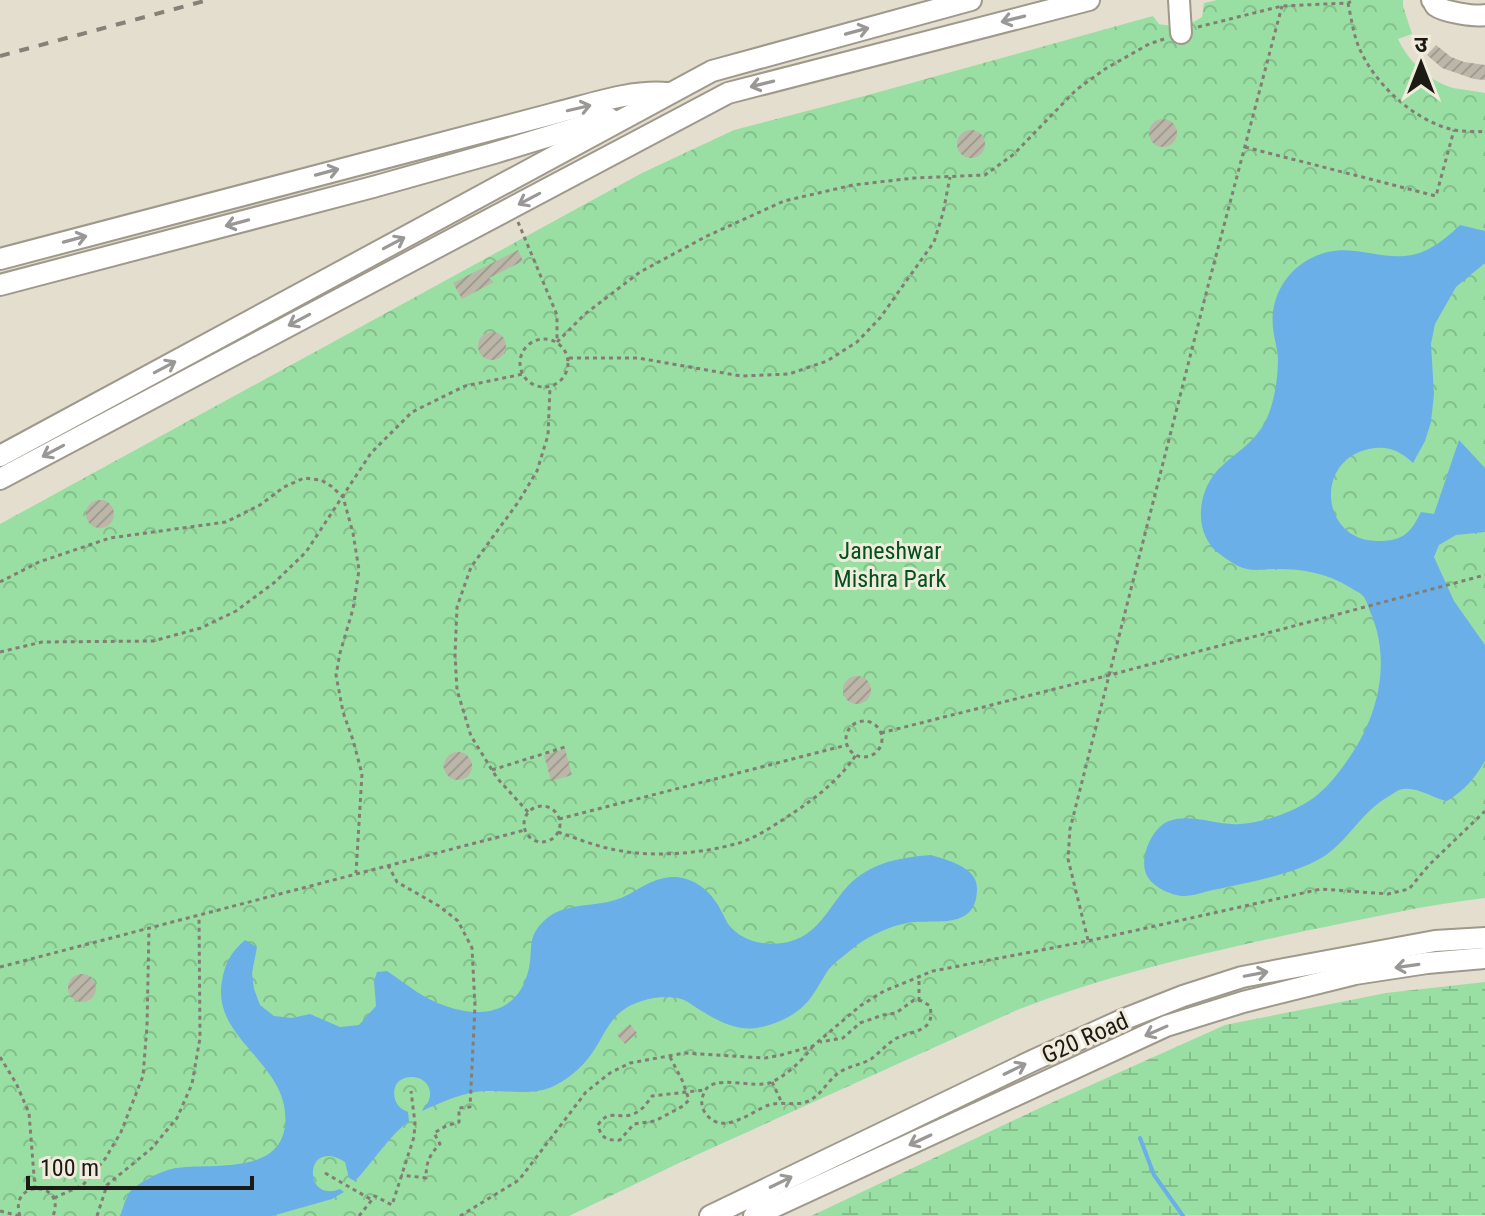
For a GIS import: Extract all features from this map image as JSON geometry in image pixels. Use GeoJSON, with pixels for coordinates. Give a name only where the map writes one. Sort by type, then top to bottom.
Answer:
{"type":"FeatureCollection","features":[{"type":"Feature","properties":{"kind":"street"},"geometry":{"type":"LineString","coordinates":[[0,479],[101,413],[712,71],[971,0]]}},
{"type":"Feature","properties":{"kind":"street"},"geometry":{"type":"LineString","coordinates":[[0,456],[101,413],[511,208],[728,93],[1089,0]]}},
{"type":"Feature","properties":{"kind":"street"},"geometry":{"type":"LineString","coordinates":[[1179,0],[1181,33]]}},
{"type":"Feature","properties":{"kind":"street"},"geometry":{"type":"LineString","coordinates":[[1432,0],[1437,6],[1477,16],[1485,15]]}},
{"type":"Feature","properties":{"kind":"street"},"geometry":{"type":"LineString","coordinates":[[671,93],[687,115]]}},
{"type":"Feature","properties":{"kind":"street"},"geometry":{"type":"LineString","coordinates":[[0,259],[552,114],[635,94],[671,93]]}},
{"type":"Feature","properties":{"kind":"street"},"geometry":{"type":"LineString","coordinates":[[638,112],[653,133]]}},
{"type":"Feature","properties":{"kind":"street"},"geometry":{"type":"LineString","coordinates":[[0,285],[373,187],[604,118],[638,112]]}},
{"type":"Feature","properties":{"kind":"street","name":"G20 Road"},"geometry":{"type":"LineString","coordinates":[[710,1216],[1034,1060],[1183,996],[1242,977],[1435,941],[1485,938]]}},
{"type":"Feature","properties":{"kind":"street","name":"G20 Road"},"geometry":{"type":"LineString","coordinates":[[754,1216],[1166,1026],[1243,1002],[1355,974],[1485,958]]}},
{"type":"Feature","properties":{"kind":"street"},"geometry":{"type":"LineString","coordinates":[[1122,1020],[1127,1044]]}},
{"type":"Feature","properties":{"kind":"path"},"geometry":{"type":"LineString","coordinates":[[557,342],[585,314],[640,272],[707,236],[784,201],[853,185],[985,175],[1014,154],[1076,90],[1149,44],[1207,23],[1282,6],[1348,3],[1354,0]]}},
{"type":"Feature","properties":{"kind":"path"},"geometry":{"type":"LineString","coordinates":[[1348,3],[1359,47],[1376,76],[1395,97],[1421,118],[1454,130],[1485,132]]}},
{"type":"Feature","properties":{"kind":"path"},"geometry":{"type":"LineString","coordinates":[[1088,941],[1068,859],[1070,829],[1282,6]]}},
{"type":"Feature","properties":{"kind":"path"},"geometry":{"type":"LineString","coordinates":[[1245,147],[1436,196],[1454,130]]}},
{"type":"Feature","properties":{"kind":"path"},"geometry":{"type":"LineString","coordinates":[[569,358],[638,358],[741,376],[789,374],[827,361],[857,342],[880,318],[934,242],[950,177]]}},
{"type":"Feature","properties":{"kind":"path"},"geometry":{"type":"LineString","coordinates":[[511,208],[557,315],[557,342]]}},
{"type":"Feature","properties":{"kind":"path"},"geometry":{"type":"LineString","coordinates":[[539,339],[557,342],[569,358],[565,376],[550,387],[531,384],[520,369],[523,350],[539,339]]}},
{"type":"Feature","properties":{"kind":"path"},"geometry":{"type":"LineString","coordinates":[[0,652],[42,642],[153,641],[201,628],[236,611],[275,582],[306,552],[371,453],[412,412],[465,386],[523,374]]}},
{"type":"Feature","properties":{"kind":"path"},"geometry":{"type":"LineString","coordinates":[[528,812],[492,770],[471,736],[457,690],[457,607],[471,567],[537,471],[548,435],[550,387]]}},
{"type":"Feature","properties":{"kind":"path"},"geometry":{"type":"LineString","coordinates":[[0,582],[39,562],[110,538],[226,522],[304,478],[321,480],[343,497],[359,570],[353,609],[336,675],[343,712],[362,774],[356,873]]}},
{"type":"Feature","properties":{"kind":"path"},"geometry":{"type":"LineString","coordinates":[[881,733],[1485,575]]}},
{"type":"Feature","properties":{"kind":"path"},"geometry":{"type":"LineString","coordinates":[[857,722],[871,722],[881,733],[880,746],[870,756],[856,755],[847,745],[847,731],[857,722]]}},
{"type":"Feature","properties":{"kind":"path"},"geometry":{"type":"LineString","coordinates":[[559,819],[847,745]]}},
{"type":"Feature","properties":{"kind":"path"},"geometry":{"type":"LineString","coordinates":[[492,770],[565,747]]}},
{"type":"Feature","properties":{"kind":"path"},"geometry":{"type":"LineString","coordinates":[[558,832],[612,849],[650,854],[688,853],[740,842],[820,795],[856,755]]}},
{"type":"Feature","properties":{"kind":"path"},"geometry":{"type":"LineString","coordinates":[[546,806],[559,819],[558,832],[547,841],[534,840],[523,824],[528,812],[546,806]]}},
{"type":"Feature","properties":{"kind":"path"},"geometry":{"type":"LineString","coordinates":[[669,1056],[686,1091],[689,1100],[655,1121],[634,1124],[620,1140],[604,1138],[598,1125],[602,1119],[611,1114],[631,1116],[652,1096],[686,1091],[704,1090],[719,1083],[760,1085],[772,1082],[804,1059],[815,1044],[860,1006],[884,991],[933,971],[1088,941],[1321,889],[1388,894],[1409,889],[1429,865],[1485,811]]}},
{"type":"Feature","properties":{"kind":"path"},"geometry":{"type":"LineString","coordinates":[[0,967],[525,830]]}},
{"type":"Feature","properties":{"kind":"path"},"geometry":{"type":"LineString","coordinates":[[388,865],[397,882],[439,906],[458,921],[472,948],[475,1006],[470,1107],[459,1108],[459,1122],[434,1133],[440,1144],[426,1163],[426,1178],[401,1175]]}},
{"type":"Feature","properties":{"kind":"path"},"geometry":{"type":"LineString","coordinates":[[97,1216],[107,1185],[152,1148],[177,1118],[192,1084],[200,1038],[199,915]]}},
{"type":"Feature","properties":{"kind":"path"},"geometry":{"type":"LineString","coordinates":[[54,1198],[83,1185],[105,1159],[121,1132],[143,1076],[149,928]]}},
{"type":"Feature","properties":{"kind":"path"},"geometry":{"type":"LineString","coordinates":[[919,977],[919,1001]]}},
{"type":"Feature","properties":{"kind":"path"},"geometry":{"type":"LineString","coordinates":[[460,1216],[519,1180],[586,1092],[610,1073],[630,1063],[685,1053],[765,1058],[781,1055],[843,1038],[860,1023],[896,1013],[914,1000],[930,1006],[932,1014],[924,1027],[895,1039],[865,1062],[841,1071],[803,1103],[771,1104],[744,1119],[716,1121],[706,1114],[701,1104],[704,1090]]}},
{"type":"Feature","properties":{"kind":"path"},"geometry":{"type":"LineString","coordinates":[[0,1057],[29,1113],[35,1188]]}},
{"type":"Feature","properties":{"kind":"path"},"geometry":{"type":"LineString","coordinates":[[772,1082],[782,1103]]}},
{"type":"Feature","properties":{"kind":"path"},"geometry":{"type":"LineString","coordinates":[[359,1216],[375,1196],[392,1205],[414,1137],[411,1091]]}},
{"type":"Feature","properties":{"kind":"path"},"geometry":{"type":"LineString","coordinates":[[325,1173],[372,1200]]}},
{"type":"Feature","properties":{"kind":"path"},"geometry":{"type":"LineString","coordinates":[[0,1211],[19,1216],[18,1202],[22,1195],[27,1190],[42,1188],[54,1198],[53,1216]]}},
{"type":"Feature","properties":{"kind":"green space","name":"Janeshwar Mishra Park"},"geometry":{"type":"Polygon","coordinates":[[[1217,0],[1403,0],[1412,34],[1398,39],[1413,62],[1444,85],[1485,93],[1485,898],[1440,904],[1232,947],[1052,997],[681,1162],[569,1216],[0,1216],[0,524],[642,173],[734,130],[1153,16],[1159,24],[1187,24],[1202,17],[1204,3],[1217,0]]]}},
{"type":"Feature","properties":{"kind":"green space"},"geometry":{"type":"Polygon","coordinates":[[[1485,982],[1485,1215],[811,1216],[1225,1025],[1386,993],[1485,982]]]}},
{"type":"Feature","properties":{"kind":"water"},"geometry":{"type":"Polygon","coordinates":[[[1460,225],[1485,231],[1485,263],[1456,287],[1435,324],[1431,344],[1434,394],[1425,441],[1413,463],[1398,452],[1382,448],[1351,456],[1339,468],[1332,483],[1331,500],[1335,515],[1345,529],[1359,538],[1379,541],[1395,539],[1410,530],[1421,512],[1434,514],[1459,440],[1485,468],[1485,532],[1456,535],[1439,545],[1434,557],[1454,601],[1485,645],[1485,761],[1469,784],[1447,801],[1417,790],[1398,791],[1377,804],[1332,851],[1312,863],[1270,877],[1195,895],[1169,893],[1147,876],[1144,861],[1148,844],[1163,824],[1178,819],[1231,824],[1257,822],[1309,801],[1332,780],[1355,749],[1378,694],[1381,655],[1378,635],[1362,595],[1315,573],[1241,567],[1212,547],[1202,527],[1202,504],[1209,482],[1222,465],[1261,429],[1272,405],[1278,357],[1273,332],[1276,299],[1285,281],[1298,267],[1321,254],[1347,250],[1385,256],[1412,255],[1438,243],[1460,225]]]}},
{"type":"Feature","properties":{"kind":"water"},"geometry":{"type":"Polygon","coordinates":[[[931,855],[960,866],[972,875],[977,888],[970,911],[952,920],[901,924],[868,938],[829,969],[804,1005],[778,1022],[756,1028],[741,1028],[719,1021],[679,998],[652,998],[621,1011],[583,1065],[544,1090],[477,1092],[422,1111],[429,1100],[430,1090],[426,1083],[412,1077],[398,1082],[395,1099],[408,1112],[409,1121],[355,1181],[349,1178],[345,1162],[331,1156],[322,1157],[315,1163],[314,1180],[319,1187],[344,1192],[332,1199],[272,1216],[120,1216],[129,1193],[158,1174],[177,1168],[242,1164],[271,1153],[280,1142],[285,1126],[284,1104],[277,1085],[239,1037],[228,1020],[222,1002],[222,981],[227,963],[245,940],[257,947],[252,973],[260,1005],[274,1016],[292,1018],[310,1014],[340,1027],[359,1025],[376,1006],[374,981],[377,972],[387,971],[432,1001],[466,1011],[483,1012],[498,1009],[512,1001],[522,987],[529,968],[534,934],[542,923],[559,911],[611,901],[657,880],[678,877],[697,884],[707,892],[728,924],[740,935],[755,942],[788,942],[811,931],[843,891],[870,869],[895,860],[931,855]]]}},
{"type":"Feature","properties":{"kind":"building"},"geometry":{"type":"Polygon","coordinates":[[[1436,45],[1451,57],[1485,65],[1485,80],[1442,68],[1427,55],[1436,45]]]}},
{"type":"Feature","properties":{"kind":"building"},"geometry":{"type":"Polygon","coordinates":[[[1163,119],[1173,123],[1177,133],[1173,143],[1163,147],[1153,143],[1149,133],[1153,123],[1163,119]]]}},
{"type":"Feature","properties":{"kind":"building"},"geometry":{"type":"Polygon","coordinates":[[[971,130],[981,134],[985,144],[981,154],[971,158],[961,154],[957,144],[961,134],[971,130]]]}},
{"type":"Feature","properties":{"kind":"building"},"geometry":{"type":"Polygon","coordinates":[[[518,250],[523,261],[489,278],[494,282],[462,299],[453,283],[518,250]]]}},
{"type":"Feature","properties":{"kind":"building"},"geometry":{"type":"Polygon","coordinates":[[[492,332],[502,336],[506,346],[502,356],[492,360],[482,356],[478,346],[482,336],[492,332]]]}},
{"type":"Feature","properties":{"kind":"building"},"geometry":{"type":"Polygon","coordinates":[[[100,500],[110,504],[114,514],[110,524],[100,528],[90,524],[86,514],[90,504],[100,500]]]}},
{"type":"Feature","properties":{"kind":"building"},"geometry":{"type":"Polygon","coordinates":[[[857,676],[867,680],[871,690],[867,700],[857,704],[847,700],[843,690],[847,680],[857,676]]]}},
{"type":"Feature","properties":{"kind":"building"},"geometry":{"type":"Polygon","coordinates":[[[565,749],[572,775],[551,781],[544,755],[565,749]]]}},
{"type":"Feature","properties":{"kind":"building"},"geometry":{"type":"Polygon","coordinates":[[[458,752],[468,756],[472,766],[468,776],[458,780],[448,776],[444,766],[448,756],[458,752]]]}},
{"type":"Feature","properties":{"kind":"building"},"geometry":{"type":"Polygon","coordinates":[[[82,974],[92,978],[96,988],[92,998],[82,1002],[72,998],[68,988],[72,978],[82,974]]]}},
{"type":"Feature","properties":{"kind":"building"},"geometry":{"type":"Polygon","coordinates":[[[630,1024],[637,1033],[625,1044],[617,1035],[630,1024]]]}},
{"type":"Feature","properties":{"kind":"waterway"},"geometry":{"type":"LineString","coordinates":[[1140,1138],[1154,1175],[1183,1216]]}},
{"type":"Feature","properties":{"kind":"railway"},"geometry":{"type":"LineString","coordinates":[[0,56],[208,0]]}}]}
